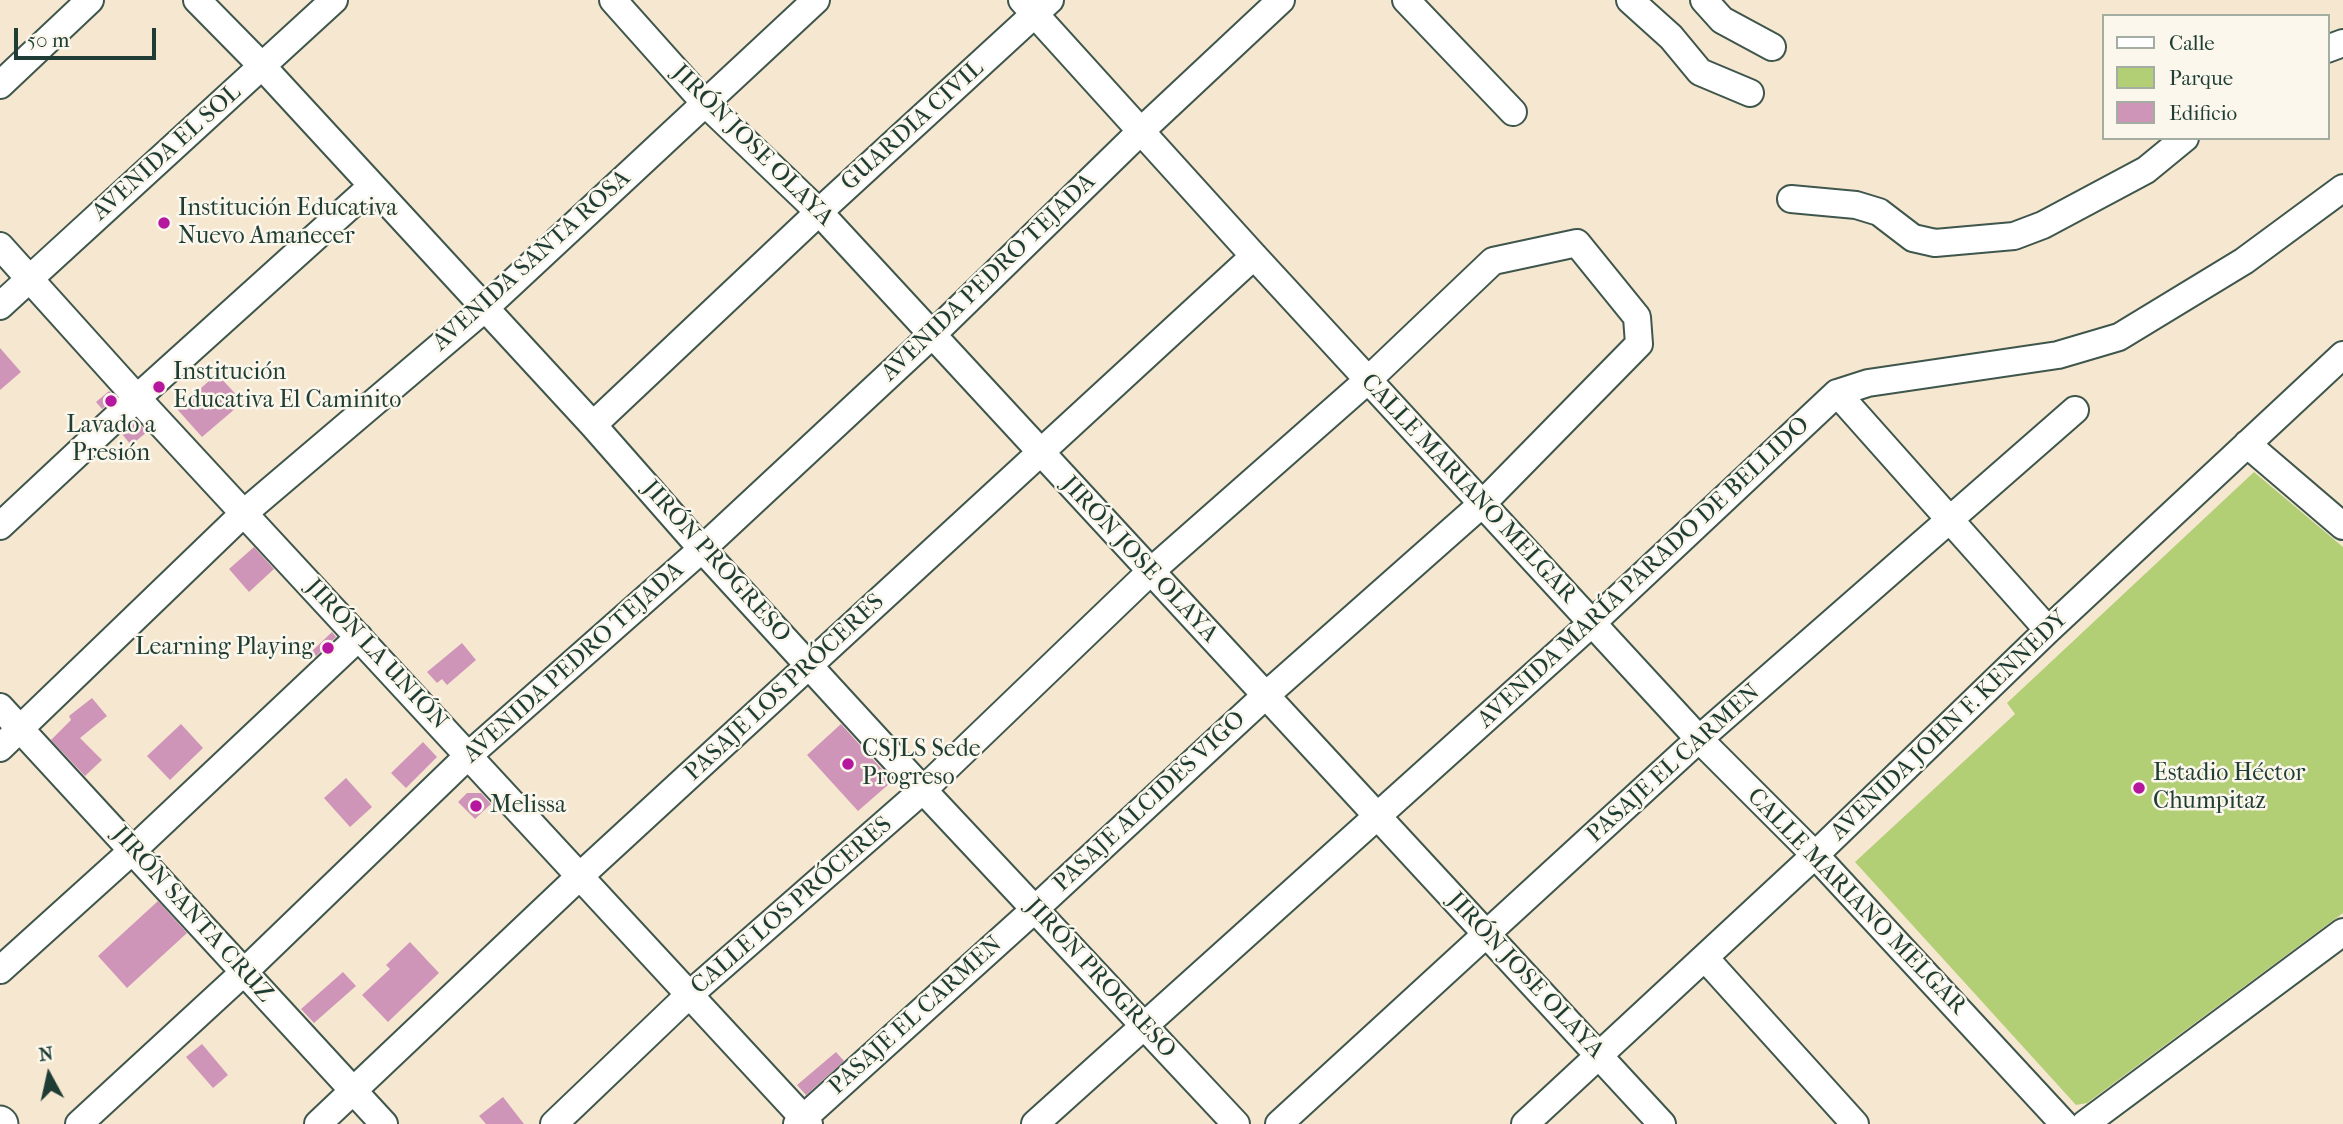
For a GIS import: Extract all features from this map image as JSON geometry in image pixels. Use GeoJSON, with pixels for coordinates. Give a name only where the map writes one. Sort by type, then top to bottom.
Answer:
{"type":"FeatureCollection","features":[{"type":"Feature","properties":{"kind":"street"},"geometry":{"type":"LineString","coordinates":[[0,85],[90,0]]}},
{"type":"Feature","properties":{"kind":"street","name":"JIRÓN PROGRESO"},"geometry":{"type":"LineString","coordinates":[[197,0],[262,66],[593,425],[702,549],[923,790],[1236,1124]]}},
{"type":"Feature","properties":{"kind":"street","name":"AVENIDA EL SOL"},"geometry":{"type":"LineString","coordinates":[[0,306],[334,0]]}},
{"type":"Feature","properties":{"kind":"street","name":"JIRÓN JOSE OLAYA"},"geometry":{"type":"LineString","coordinates":[[613,0],[704,102],[819,212],[1662,1124]]}},
{"type":"Feature","properties":{"kind":"street","name":"AVENIDA SANTA ROSA"},"geometry":{"type":"LineString","coordinates":[[0,748],[244,513],[484,309],[816,0]]}},
{"type":"Feature","properties":{"kind":"street","name":"AVENIDA PEDRO TEJADA"},"geometry":{"type":"LineString","coordinates":[[79,1124],[243,973],[469,755],[702,549],[932,335],[1141,131],[1281,0]]}},
{"type":"Feature","properties":{"kind":"street"},"geometry":{"type":"LineString","coordinates":[[1406,0],[1513,112]]}},
{"type":"Feature","properties":{"kind":"street"},"geometry":{"type":"LineString","coordinates":[[1630,0],[1671,37],[1700,72],[1750,93]]}},
{"type":"Feature","properties":{"kind":"street"},"geometry":{"type":"LineString","coordinates":[[1704,0],[1722,20],[1772,47]]}},
{"type":"Feature","properties":{"kind":"street","name":"CALLE MARIANO MELGAR"},"geometry":{"type":"LineString","coordinates":[[1036,5],[1141,131],[1592,624],[1699,739],[1815,855],[2064,1124]]}},
{"type":"Feature","properties":{"kind":"street","name":"GUARDIA CIVIL"},"geometry":{"type":"LineString","coordinates":[[593,425],[1036,5]]}},
{"type":"Feature","properties":{"kind":"street"},"geometry":{"type":"LineString","coordinates":[[1791,200],[1856,205],[1879,212],[1913,238],[1935,243],[2014,236],[2043,225],[2146,170],[2183,140]]}},
{"type":"Feature","properties":{"kind":"street"},"geometry":{"type":"LineString","coordinates":[[0,526],[372,186]]}},
{"type":"Feature","properties":{"kind":"street","name":"AVENIDA MARÍA PARADO DE BELLIDO"},"geometry":{"type":"LineString","coordinates":[[1035,1124],[1592,624],[1837,393],[1868,383],[2058,355],[2119,337],[2245,261],[2343,188]]}},
{"type":"Feature","properties":{"kind":"street","name":"PASAJE ALCIDES VIGO"},"geometry":{"type":"LineString","coordinates":[[1035,909],[1265,696],[1482,504],[1639,344],[1637,317],[1577,243],[1493,261]]}},
{"type":"Feature","properties":{"kind":"street","name":"JIRÓN LA UNIÓN"},"geometry":{"type":"LineString","coordinates":[[0,246],[803,1122]]}},
{"type":"Feature","properties":{"kind":"street","name":"PASAJE LOS PRÓCERES"},"geometry":{"type":"LineString","coordinates":[[318,1124],[580,876],[1254,256]]}},
{"type":"Feature","properties":{"kind":"street","name":"CALLE LOS PRÓCERES"},"geometry":{"type":"LineString","coordinates":[[554,1124],[689,995],[923,790],[1150,572],[1368,380],[1493,261]]}},
{"type":"Feature","properties":{"kind":"street","name":"AVENIDA JOHN F. KENNEDY"},"geometry":{"type":"LineString","coordinates":[[1525,1124],[1815,855],[2048,630],[2343,355]]}},
{"type":"Feature","properties":{"kind":"street"},"geometry":{"type":"LineString","coordinates":[[1837,393],[2048,630]]}},
{"type":"Feature","properties":{"kind":"street","name":"PASAJE EL CARMEN"},"geometry":{"type":"LineString","coordinates":[[1279,1124],[1699,739],[2076,410]]}},
{"type":"Feature","properties":{"kind":"street"},"geometry":{"type":"LineString","coordinates":[[2247,444],[2343,526]]}},
{"type":"Feature","properties":{"kind":"street"},"geometry":{"type":"LineString","coordinates":[[0,970],[133,850],[359,637]]}},
{"type":"Feature","properties":{"kind":"street","name":"JIRÓN SANTA CRUZ"},"geometry":{"type":"LineString","coordinates":[[0,707],[384,1124]]}},
{"type":"Feature","properties":{"kind":"street","name":"PASAJE EL CARMEN"},"geometry":{"type":"LineString","coordinates":[[803,1122],[1035,909]]}},
{"type":"Feature","properties":{"kind":"street"},"geometry":{"type":"LineString","coordinates":[[2085,1124],[2343,932]]}},
{"type":"Feature","properties":{"kind":"street"},"geometry":{"type":"LineString","coordinates":[[1705,958],[1856,1124]]}},
{"type":"Feature","properties":{"kind":"green space","name":"Estadio Héctor Chumpitaz"},"geometry":{"type":"Polygon","coordinates":[[[2254,472],[2343,547],[2343,913],[2087,1103],[2076,1105],[1855,862],[2015,714],[2007,703],[2254,472]]]}},
{"type":"Feature","properties":{"kind":"building"},"geometry":{"type":"Polygon","coordinates":[[[0,348],[21,372],[0,390],[0,348]]]}},
{"type":"Feature","properties":{"kind":"building"},"geometry":{"type":"Polygon","coordinates":[[[217,374],[243,402],[202,437],[177,409],[217,374]]]}},
{"type":"Feature","properties":{"kind":"building"},"geometry":{"type":"Polygon","coordinates":[[[109,391],[115,397],[102,409],[96,402],[109,391]]]}},
{"type":"Feature","properties":{"kind":"building"},"geometry":{"type":"Polygon","coordinates":[[[136,420],[147,432],[131,445],[122,434],[136,420]]]}},
{"type":"Feature","properties":{"kind":"building"},"geometry":{"type":"Polygon","coordinates":[[[254,547],[274,569],[249,592],[229,569],[254,547]]]}},
{"type":"Feature","properties":{"kind":"building"},"geometry":{"type":"Polygon","coordinates":[[[332,632],[336,637],[316,656],[312,651],[332,632]]]}},
{"type":"Feature","properties":{"kind":"building"},"geometry":{"type":"Polygon","coordinates":[[[462,643],[476,660],[447,685],[442,679],[437,683],[427,672],[462,643]]]}},
{"type":"Feature","properties":{"kind":"building"},"geometry":{"type":"Polygon","coordinates":[[[92,698],[107,716],[80,738],[102,760],[85,776],[51,740],[71,720],[69,716],[92,698]]]}},
{"type":"Feature","properties":{"kind":"building"},"geometry":{"type":"Polygon","coordinates":[[[181,724],[203,748],[170,780],[147,756],[181,724]]]}},
{"type":"Feature","properties":{"kind":"building","name":"CSJLS Sede Progreso"},"geometry":{"type":"Polygon","coordinates":[[[841,724],[888,776],[889,784],[858,811],[807,755],[841,724]]]}},
{"type":"Feature","properties":{"kind":"building"},"geometry":{"type":"Polygon","coordinates":[[[423,742],[437,757],[406,788],[391,773],[423,742]]]}},
{"type":"Feature","properties":{"kind":"building"},"geometry":{"type":"Polygon","coordinates":[[[346,778],[372,807],[350,827],[324,798],[346,778]]]}},
{"type":"Feature","properties":{"kind":"building"},"geometry":{"type":"Polygon","coordinates":[[[467,793],[481,793],[491,804],[475,819],[458,802],[467,793]]]}},
{"type":"Feature","properties":{"kind":"building"},"geometry":{"type":"Polygon","coordinates":[[[158,901],[187,933],[127,988],[98,956],[158,901]]]}},
{"type":"Feature","properties":{"kind":"building"},"geometry":{"type":"Polygon","coordinates":[[[410,942],[439,973],[388,1022],[362,995],[390,969],[386,965],[410,942]]]}},
{"type":"Feature","properties":{"kind":"building"},"geometry":{"type":"Polygon","coordinates":[[[343,972],[356,986],[314,1023],[301,1009],[343,972]]]}},
{"type":"Feature","properties":{"kind":"building"},"geometry":{"type":"Polygon","coordinates":[[[202,1044],[228,1075],[213,1088],[186,1057],[202,1044]]]}},
{"type":"Feature","properties":{"kind":"building"},"geometry":{"type":"Polygon","coordinates":[[[836,1052],[844,1061],[806,1095],[797,1085],[836,1052]]]}},
{"type":"Feature","properties":{"kind":"building"},"geometry":{"type":"Polygon","coordinates":[[[503,1097],[524,1124],[486,1124],[479,1116],[503,1097]]]}},
{"type":"Feature","properties":{"kind":"place","name":"Institución Educativa Nuevo Amanecer"},"geometry":{"type":"Point","coordinates":[164,223]}},
{"type":"Feature","properties":{"kind":"place","name":"Institución Educativa El Caminito"},"geometry":{"type":"Point","coordinates":[159,387]}},
{"type":"Feature","properties":{"kind":"place","name":"Lavado a Presión"},"geometry":{"type":"Point","coordinates":[111,401]}},
{"type":"Feature","properties":{"kind":"place","name":"Learning Playing"},"geometry":{"type":"Point","coordinates":[328,648]}},
{"type":"Feature","properties":{"kind":"place","name":"CSJLS Sede Progreso"},"geometry":{"type":"Point","coordinates":[848,764]}},
{"type":"Feature","properties":{"kind":"place","name":"Estadio Héctor Chumpitaz"},"geometry":{"type":"Point","coordinates":[2139,788]}},
{"type":"Feature","properties":{"kind":"place","name":"Melissa"},"geometry":{"type":"Point","coordinates":[476,806]}}]}
